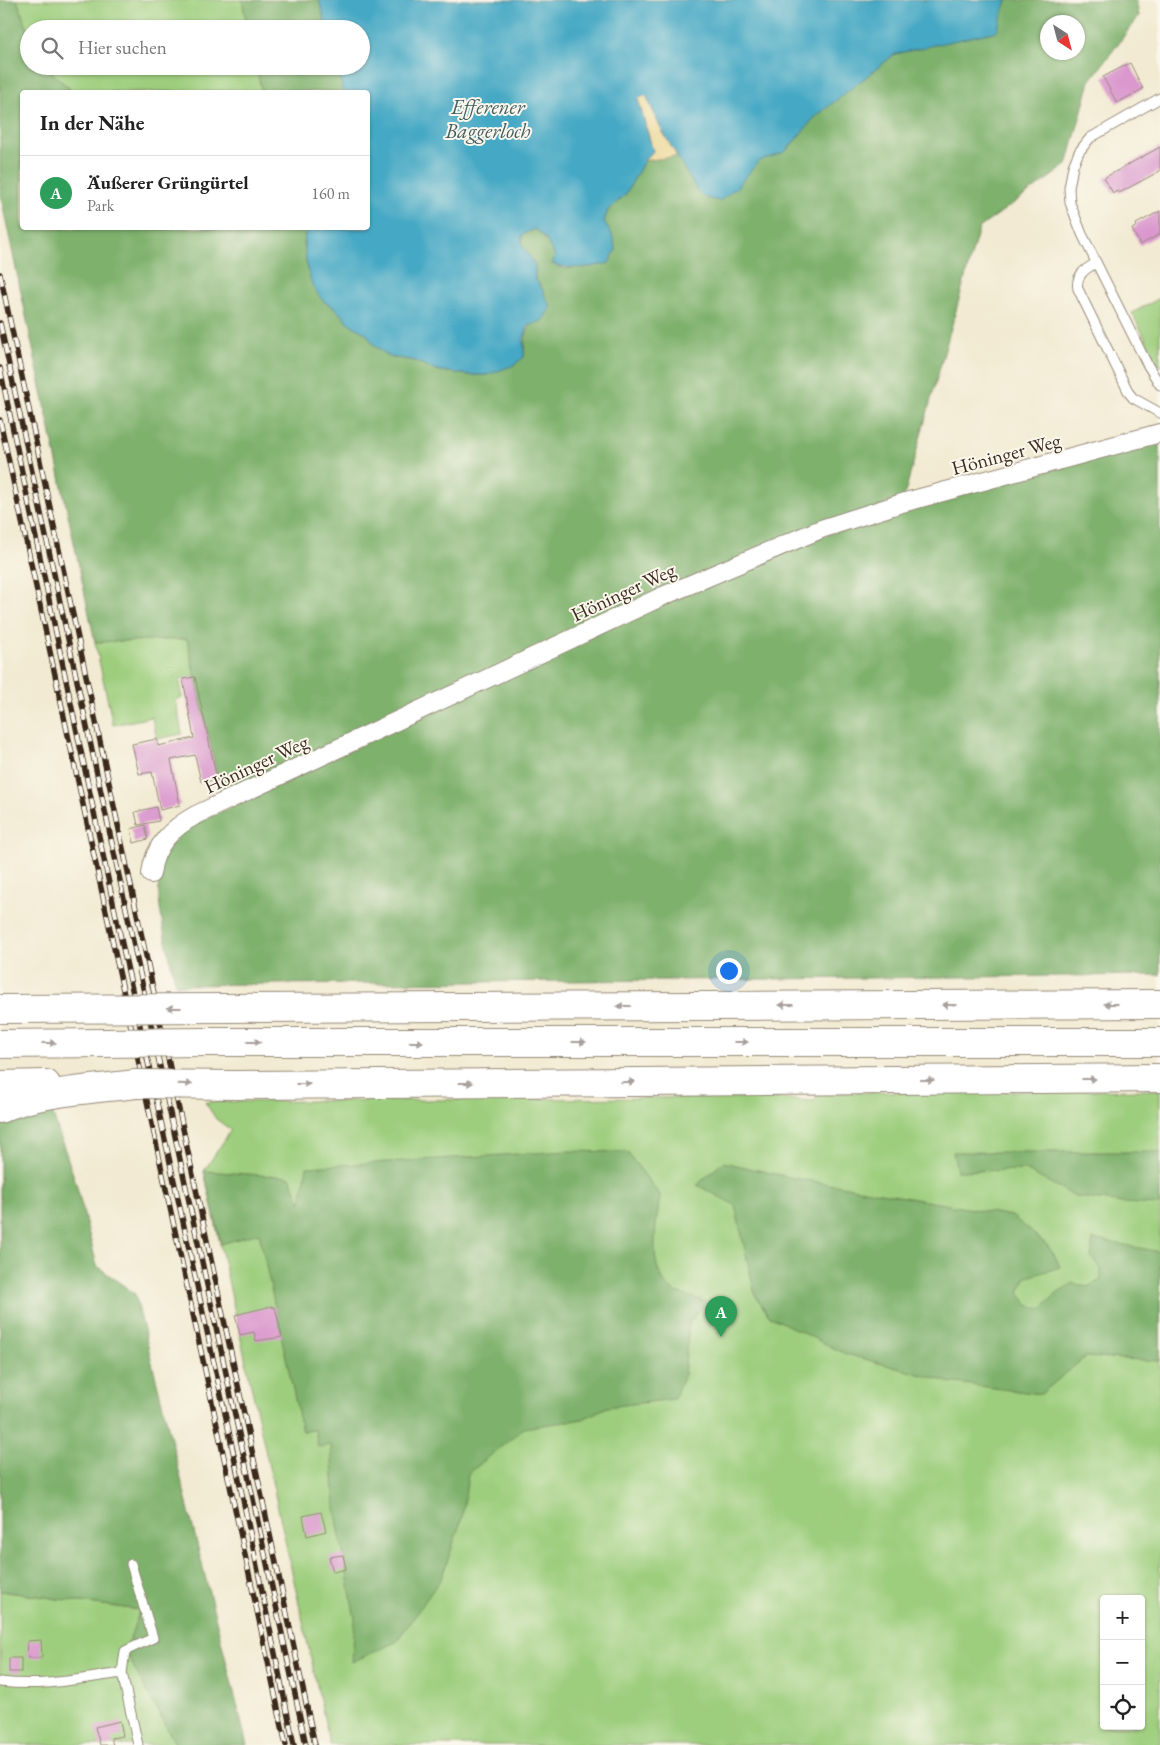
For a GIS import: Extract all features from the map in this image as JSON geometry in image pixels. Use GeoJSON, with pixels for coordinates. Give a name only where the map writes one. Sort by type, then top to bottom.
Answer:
{"type":"FeatureCollection","features":[{"type":"Feature","properties":{"kind":"highway"},"geometry":{"type":"LineString","coordinates":[[0,1009],[1160,1004]]}},
{"type":"Feature","properties":{"kind":"highway"},"geometry":{"type":"LineString","coordinates":[[0,1044],[205,1042],[1160,1042]]}},
{"type":"Feature","properties":{"kind":"highway"},"geometry":{"type":"LineString","coordinates":[[756,1081],[1086,1042]]}},
{"type":"Feature","properties":{"kind":"highway"},"geometry":{"type":"LineString","coordinates":[[0,1085],[1160,1078]]}},
{"type":"Feature","properties":{"kind":"highway"},"geometry":{"type":"LineString","coordinates":[[0,1109],[10,1104],[50,1095],[136,1084]]}},
{"type":"Feature","properties":{"kind":"street","name":"Höninger Weg"},"geometry":{"type":"LineString","coordinates":[[151,874],[156,851],[163,841],[182,823],[196,815],[539,654],[738,564],[820,529],[902,503],[1160,433]]}},
{"type":"Feature","properties":{"kind":"lane"},"geometry":{"type":"LineString","coordinates":[[1160,98],[1090,138],[1079,152],[1073,166],[1069,188],[1070,203],[1076,221],[1147,364],[1160,385]]}},
{"type":"Feature","properties":{"kind":"lane"},"geometry":{"type":"LineString","coordinates":[[1096,263],[1078,277],[1076,283],[1078,289],[1129,393],[1133,398],[1160,413]]}},
{"type":"Feature","properties":{"kind":"lane"},"geometry":{"type":"LineString","coordinates":[[131,1564],[152,1638],[125,1651],[122,1673],[138,1745]]}},
{"type":"Feature","properties":{"kind":"lane"},"geometry":{"type":"LineString","coordinates":[[0,1682],[45,1684],[122,1673]]}},
{"type":"Feature","properties":{"kind":"green space"},"geometry":{"type":"Polygon","coordinates":[[[0,0],[17,0],[24,20],[20,20],[20,75],[55,75],[71,90],[20,90],[20,230],[306,230],[304,242],[307,269],[323,301],[335,308],[350,324],[367,334],[374,345],[390,357],[412,360],[436,370],[469,375],[487,375],[524,357],[525,338],[529,328],[551,307],[535,279],[535,265],[522,245],[522,235],[535,229],[545,238],[555,256],[552,264],[566,269],[578,267],[612,235],[604,222],[608,210],[625,195],[644,161],[677,156],[699,194],[738,186],[759,160],[785,152],[815,117],[895,54],[996,31],[1007,0],[1136,0],[1139,16],[1090,81],[1067,165],[979,228],[904,496],[222,799],[187,639],[95,642],[0,193],[0,0]]]}},
{"type":"Feature","properties":{"kind":"green space"},"geometry":{"type":"Polygon","coordinates":[[[17,0],[242,0],[246,20],[24,20],[17,0]]]}},
{"type":"Feature","properties":{"kind":"green space"},"geometry":{"type":"Polygon","coordinates":[[[242,0],[319,0],[325,20],[246,20],[242,0]]]}},
{"type":"Feature","properties":{"kind":"green space"},"geometry":{"type":"Polygon","coordinates":[[[55,75],[258,75],[262,90],[71,90],[55,75]]]}},
{"type":"Feature","properties":{"kind":"green space"},"geometry":{"type":"Polygon","coordinates":[[[258,75],[339,75],[343,90],[262,90],[258,75]]]}},
{"type":"Feature","properties":{"kind":"green space"},"geometry":{"type":"Polygon","coordinates":[[[1160,298],[1160,367],[1132,313],[1160,298]]]}},
{"type":"Feature","properties":{"kind":"green space"},"geometry":{"type":"Polygon","coordinates":[[[1160,440],[1160,975],[176,985],[162,924],[159,876],[165,854],[185,829],[571,645],[823,536],[908,509],[1160,440]]]}},
{"type":"Feature","properties":{"kind":"green space"},"geometry":{"type":"Polygon","coordinates":[[[187,639],[195,677],[180,680],[182,698],[176,700],[182,734],[157,739],[152,717],[113,725],[95,642],[187,639]]]}},
{"type":"Feature","properties":{"kind":"green space"},"geometry":{"type":"Polygon","coordinates":[[[1160,1090],[1160,1745],[330,1745],[204,1171],[231,1130],[216,1119],[205,1102],[753,1097],[815,1101],[816,1093],[1160,1090]]]}},
{"type":"Feature","properties":{"kind":"green space"},"geometry":{"type":"Polygon","coordinates":[[[51,1109],[76,1183],[97,1266],[135,1294],[247,1745],[176,1745],[125,1651],[140,1610],[0,1591],[0,1123],[51,1109]]]}},
{"type":"Feature","properties":{"kind":"green space"},"geometry":{"type":"Polygon","coordinates":[[[567,1151],[627,1152],[660,1195],[655,1248],[660,1274],[666,1284],[676,1292],[706,1302],[689,1323],[684,1375],[674,1399],[607,1407],[583,1419],[524,1428],[468,1474],[462,1518],[442,1577],[396,1642],[352,1662],[355,1619],[335,1508],[331,1445],[318,1447],[315,1430],[302,1431],[259,1233],[221,1244],[204,1171],[290,1177],[301,1203],[307,1167],[567,1151]]]}},
{"type":"Feature","properties":{"kind":"green space"},"geometry":{"type":"Polygon","coordinates":[[[953,1152],[1160,1152],[1160,1205],[1122,1203],[1077,1197],[1025,1170],[957,1171],[953,1152]]]}},
{"type":"Feature","properties":{"kind":"green space"},"geometry":{"type":"Polygon","coordinates":[[[723,1162],[789,1177],[1012,1216],[1047,1245],[1060,1267],[1025,1278],[1019,1293],[1028,1305],[1041,1309],[1054,1296],[1073,1283],[1087,1287],[1101,1280],[1101,1269],[1091,1257],[1093,1239],[1160,1252],[1160,1361],[1085,1357],[1041,1394],[948,1382],[846,1354],[769,1316],[755,1295],[735,1205],[697,1185],[723,1162]]]}},
{"type":"Feature","properties":{"kind":"green space"},"geometry":{"type":"Polygon","coordinates":[[[0,1591],[140,1610],[127,1652],[176,1745],[0,1745],[0,1591]]]}},
{"type":"Feature","properties":{"kind":"sand"},"geometry":{"type":"Polygon","coordinates":[[[646,94],[660,127],[677,156],[644,161],[653,151],[638,99],[646,94]]]}},
{"type":"Feature","properties":{"kind":"water","name":"Efferener Baggerloch"},"geometry":{"type":"Polygon","coordinates":[[[319,0],[1007,0],[997,31],[895,54],[815,117],[785,152],[759,161],[738,186],[720,201],[709,199],[699,194],[660,127],[646,95],[638,99],[653,151],[644,161],[625,195],[608,210],[604,221],[612,235],[616,250],[609,263],[580,268],[552,264],[555,256],[545,238],[535,229],[522,235],[522,245],[535,265],[535,279],[551,307],[542,321],[528,326],[524,338],[524,357],[514,365],[487,375],[469,375],[436,370],[412,360],[390,357],[374,345],[367,334],[350,324],[335,308],[323,301],[313,287],[307,269],[304,242],[306,230],[370,230],[370,90],[343,90],[339,75],[370,75],[370,20],[325,20],[319,0]]]}},
{"type":"Feature","properties":{"kind":"building"},"geometry":{"type":"Polygon","coordinates":[[[1130,63],[1143,89],[1117,103],[1103,77],[1130,63]]]}},
{"type":"Feature","properties":{"kind":"building"},"geometry":{"type":"Polygon","coordinates":[[[1160,147],[1160,171],[1119,193],[1118,191],[1113,193],[1104,178],[1160,147]]]}},
{"type":"Feature","properties":{"kind":"building"},"geometry":{"type":"Polygon","coordinates":[[[1160,211],[1160,234],[1140,245],[1132,229],[1137,226],[1136,224],[1160,211]]]}},
{"type":"Feature","properties":{"kind":"building"},"geometry":{"type":"Polygon","coordinates":[[[195,677],[217,779],[201,782],[195,755],[171,760],[180,805],[160,810],[152,772],[139,774],[132,744],[157,739],[158,746],[194,738],[183,679],[195,677]]]}},
{"type":"Feature","properties":{"kind":"building"},"geometry":{"type":"Polygon","coordinates":[[[156,807],[159,821],[138,825],[135,812],[156,807]]]}},
{"type":"Feature","properties":{"kind":"building"},"geometry":{"type":"Polygon","coordinates":[[[145,825],[148,839],[134,843],[131,829],[145,825]]]}},
{"type":"Feature","properties":{"kind":"building"},"geometry":{"type":"Polygon","coordinates":[[[272,1306],[273,1308],[275,1307],[282,1337],[256,1341],[254,1332],[240,1335],[235,1315],[272,1306]]]}},
{"type":"Feature","properties":{"kind":"building"},"geometry":{"type":"Polygon","coordinates":[[[321,1512],[326,1531],[307,1536],[303,1516],[321,1512]]]}},
{"type":"Feature","properties":{"kind":"building"},"geometry":{"type":"Polygon","coordinates":[[[343,1555],[346,1569],[333,1572],[329,1557],[343,1555]]]}},
{"type":"Feature","properties":{"kind":"building"},"geometry":{"type":"Polygon","coordinates":[[[41,1640],[42,1658],[28,1658],[27,1641],[41,1640]]]}},
{"type":"Feature","properties":{"kind":"building"},"geometry":{"type":"Polygon","coordinates":[[[9,1658],[21,1658],[21,1672],[9,1672],[9,1658]]]}},
{"type":"Feature","properties":{"kind":"building"},"geometry":{"type":"Polygon","coordinates":[[[120,1721],[123,1736],[111,1738],[113,1745],[100,1745],[95,1727],[120,1721]]]}},
{"type":"Feature","properties":{"kind":"railway"},"geometry":{"type":"LineString","coordinates":[[0,274],[315,1745]]}},
{"type":"Feature","properties":{"kind":"railway"},"geometry":{"type":"LineString","coordinates":[[0,323],[306,1745]]}},
{"type":"Feature","properties":{"kind":"railway"},"geometry":{"type":"LineString","coordinates":[[0,368],[114,907],[228,1427],[294,1745]]}},
{"type":"Feature","properties":{"kind":"railway"},"geometry":{"type":"LineString","coordinates":[[0,420],[286,1745]]}},
{"type":"Feature","properties":{"kind":"place","name":"Äußerer Grüngürtel"},"geometry":{"type":"Point","coordinates":[721,1337]}}]}
